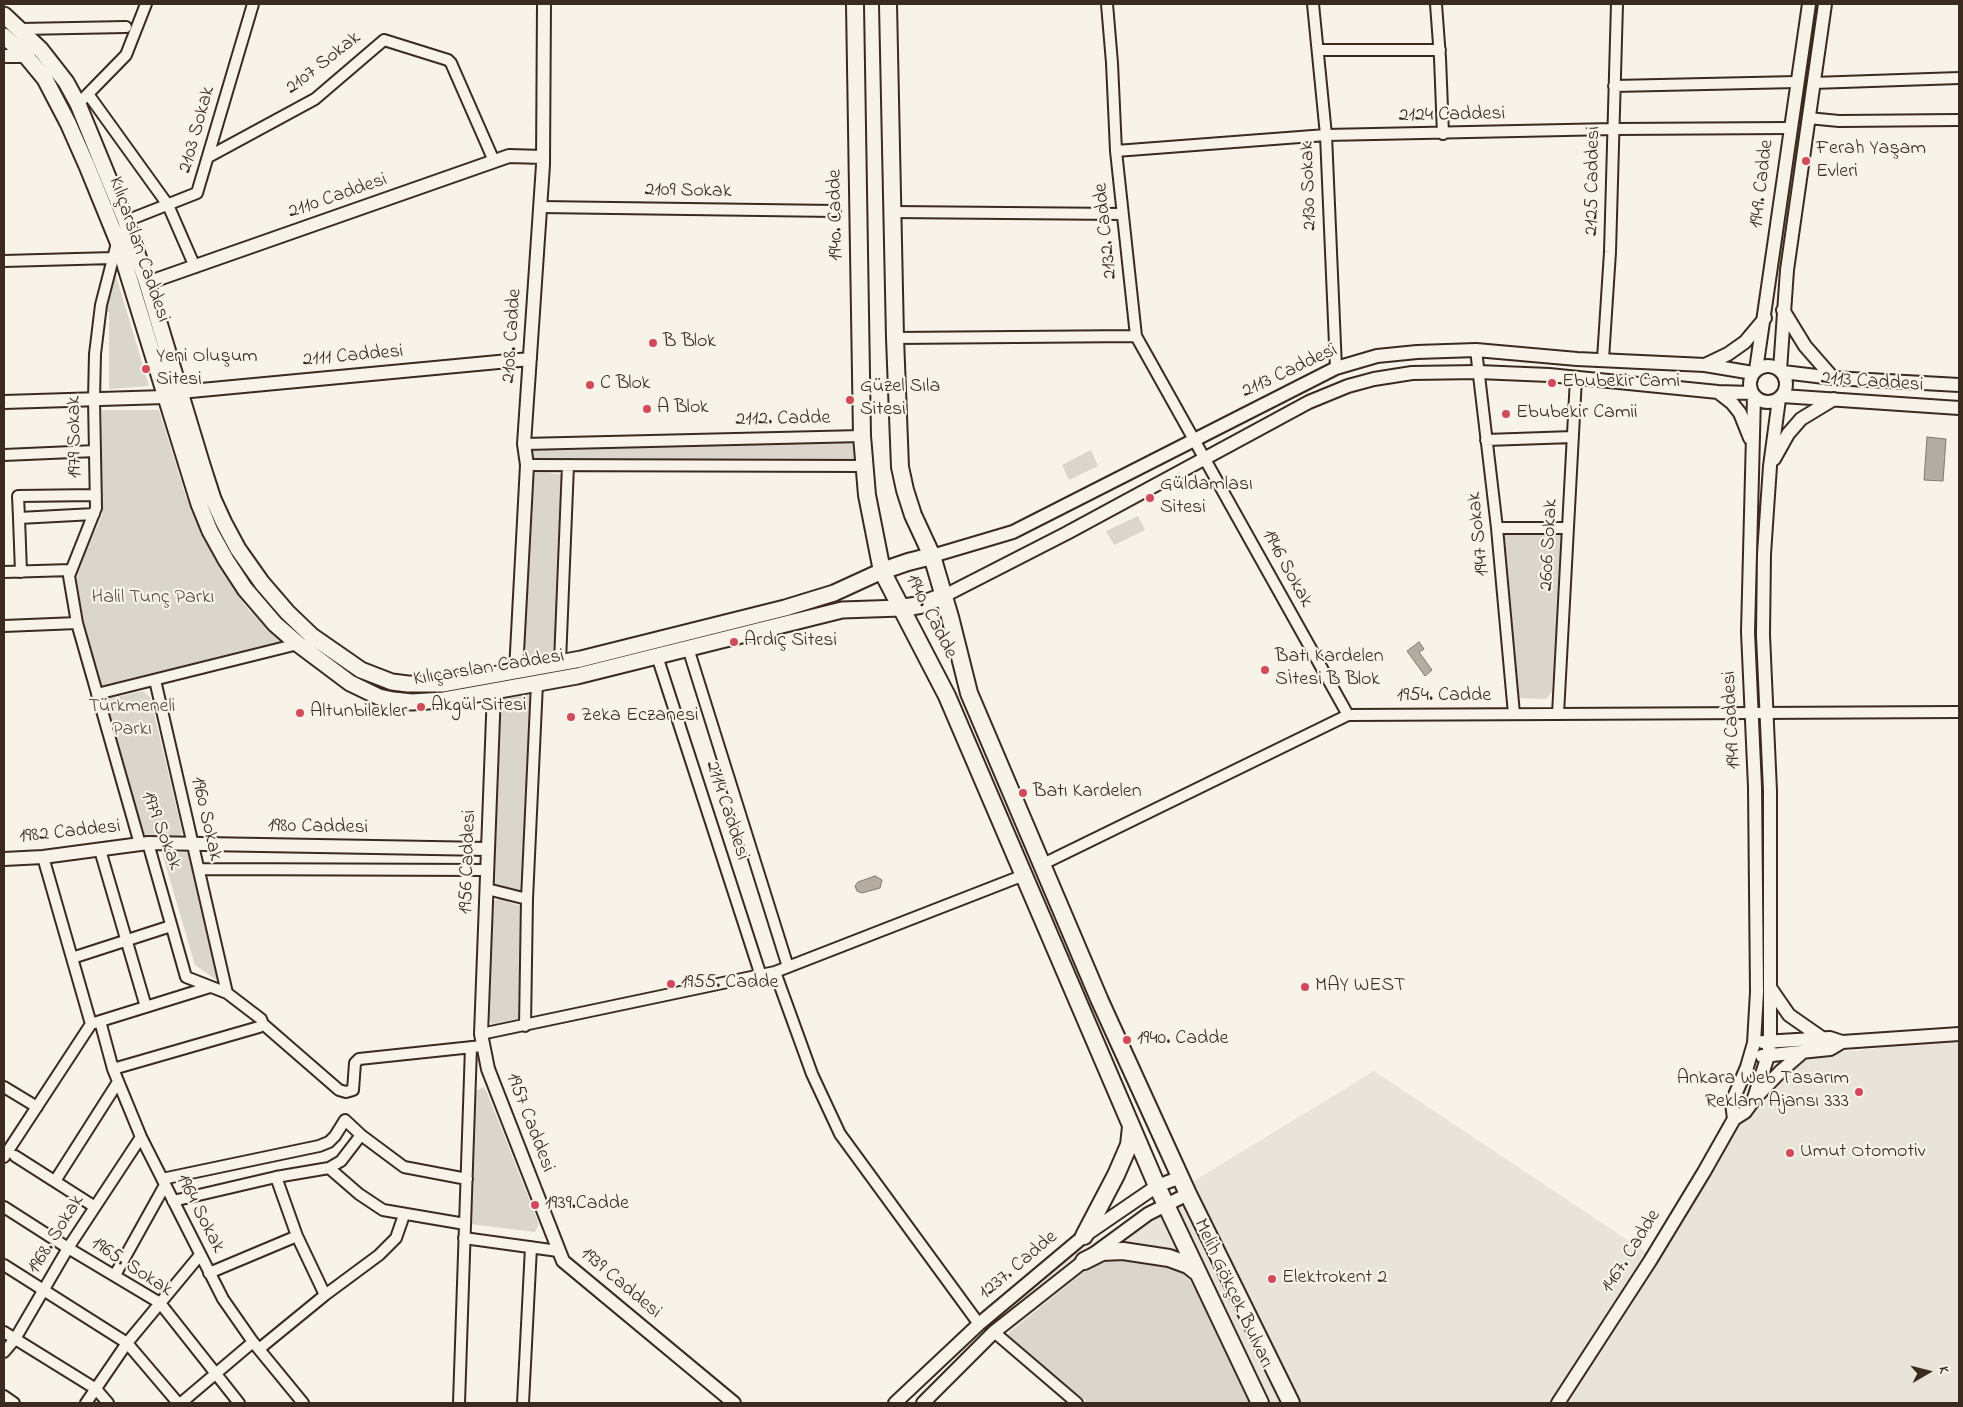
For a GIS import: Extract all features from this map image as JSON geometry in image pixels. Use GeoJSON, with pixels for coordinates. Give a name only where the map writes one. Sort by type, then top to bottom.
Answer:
{"type":"FeatureCollection","features":[{"type":"Feature","properties":{"kind":"main road","name":"1940. Cadde"},"geometry":{"type":"LineString","coordinates":[[855,4],[862,436],[872,524],[882,571],[947,696],[1166,1204]]}},
{"type":"Feature","properties":{"kind":"main road","name":"1940. Cadde"},"geometry":{"type":"LineString","coordinates":[[888,4],[895,338],[900,467],[905,490],[913,515],[932,556],[969,693],[1090,976],[1188,1194]]}},
{"type":"Feature","properties":{"kind":"main road","name":"Kılıçarslan Caddesi"},"geometry":{"type":"LineString","coordinates":[[4,15],[42,50],[83,99],[147,283],[213,499],[238,549],[262,583],[287,612],[312,636],[361,670],[392,682],[408,684],[442,684],[516,671],[603,654],[785,608],[834,593],[882,571]]}},
{"type":"Feature","properties":{"kind":"main road","name":"Kılıçarslan Caddesi"},"geometry":{"type":"LineString","coordinates":[[4,36],[26,56],[45,79],[68,123],[118,242],[199,504],[226,560],[245,589],[275,624],[350,683],[393,700],[412,702],[444,700],[577,676],[842,610],[900,608]]}},
{"type":"Feature","properties":{"kind":"main road"},"geometry":{"type":"LineString","coordinates":[[165,397],[180,392]]}},
{"type":"Feature","properties":{"kind":"main road"},"geometry":{"type":"LineString","coordinates":[[882,571],[932,556]]}},
{"type":"Feature","properties":{"kind":"main road"},"geometry":{"type":"LineString","coordinates":[[900,608],[920,605],[944,596]]}},
{"type":"Feature","properties":{"kind":"main road"},"geometry":{"type":"LineString","coordinates":[[1084,1236],[1116,1175],[1129,1145],[1131,1125]]}},
{"type":"Feature","properties":{"kind":"main road","name":"Melih Gökçek Bulvarı"},"geometry":{"type":"LineString","coordinates":[[1188,1194],[1291,1403]]}},
{"type":"Feature","properties":{"kind":"main road","name":"Melih Gökçek Bulvarı"},"geometry":{"type":"LineString","coordinates":[[1166,1204],[1260,1403]]}},
{"type":"Feature","properties":{"kind":"main road"},"geometry":{"type":"LineString","coordinates":[[1084,1260],[1102,1252],[1123,1251],[1168,1258],[1188,1265],[1199,1274]]}},
{"type":"Feature","properties":{"kind":"street"},"geometry":{"type":"LineString","coordinates":[[146,4],[126,55],[83,99],[168,205],[195,267]]}},
{"type":"Feature","properties":{"kind":"street","name":"2103 Sokak"},"geometry":{"type":"LineString","coordinates":[[126,221],[197,193],[253,4]]}},
{"type":"Feature","properties":{"kind":"street","name":"2108. Cadde"},"geometry":{"type":"LineString","coordinates":[[516,671],[527,464],[524,444],[543,157],[544,4]]}},
{"type":"Feature","properties":{"kind":"street","name":"2132. Cadde"},"geometry":{"type":"LineString","coordinates":[[1107,4],[1116,151],[1136,336],[1194,439]]}},
{"type":"Feature","properties":{"kind":"street","name":"2130 Sokak"},"geometry":{"type":"LineString","coordinates":[[1313,4],[1326,135],[1336,368]]}},
{"type":"Feature","properties":{"kind":"street"},"geometry":{"type":"LineString","coordinates":[[1436,4],[1440,50],[1443,134]]}},
{"type":"Feature","properties":{"kind":"street","name":"2125 Caddesi"},"geometry":{"type":"LineString","coordinates":[[1603,359],[1610,252],[1617,4]]}},
{"type":"Feature","properties":{"kind":"street","name":"1949. Cadde"},"geometry":{"type":"LineString","coordinates":[[1755,372],[1765,318],[1790,128],[1809,4]]}},
{"type":"Feature","properties":{"kind":"street","name":"1949. Cadde"},"geometry":{"type":"LineString","coordinates":[[1783,310],[1825,4]]}},
{"type":"Feature","properties":{"kind":"street"},"geometry":{"type":"LineString","coordinates":[[20,29],[126,27]]}},
{"type":"Feature","properties":{"kind":"street","name":"2107 Sokak"},"geometry":{"type":"LineString","coordinates":[[208,157],[315,99],[381,41],[388,40],[451,63],[494,161]]}},
{"type":"Feature","properties":{"kind":"street"},"geometry":{"type":"LineString","coordinates":[[1319,50],[1440,50]]}},
{"type":"Feature","properties":{"kind":"street"},"geometry":{"type":"LineString","coordinates":[[4,56],[26,56]]}},
{"type":"Feature","properties":{"kind":"street"},"geometry":{"type":"LineString","coordinates":[[1813,83],[1959,78]]}},
{"type":"Feature","properties":{"kind":"street"},"geometry":{"type":"LineString","coordinates":[[1614,86],[1797,82]]}},
{"type":"Feature","properties":{"kind":"street"},"geometry":{"type":"LineString","coordinates":[[1808,118],[1839,121],[1959,120]]}},
{"type":"Feature","properties":{"kind":"street","name":"2124 Caddesi"},"geometry":{"type":"LineString","coordinates":[[1116,151],[1326,135],[1613,129],[1790,128]]}},
{"type":"Feature","properties":{"kind":"street","name":"2110 Caddesi"},"geometry":{"type":"LineString","coordinates":[[147,283],[494,161],[511,156],[543,157]]}},
{"type":"Feature","properties":{"kind":"street","name":"2109 Sokak"},"geometry":{"type":"LineString","coordinates":[[540,207],[835,211]]}},
{"type":"Feature","properties":{"kind":"street"},"geometry":{"type":"LineString","coordinates":[[892,212],[1122,214]]}},
{"type":"Feature","properties":{"kind":"street","name":"1979 Sokak"},"geometry":{"type":"LineString","coordinates":[[118,242],[98,327],[94,400],[96,508],[69,578],[77,623],[97,694],[172,926],[185,975],[227,993],[261,1019],[262,1024],[342,1092],[350,1092],[355,1086],[356,1060],[478,1043]]}},
{"type":"Feature","properties":{"kind":"street"},"geometry":{"type":"LineString","coordinates":[[4,260],[114,258]]}},
{"type":"Feature","properties":{"kind":"street"},"geometry":{"type":"LineString","coordinates":[[1782,371],[1770,365],[1763,366],[1755,372],[1750,385],[1753,394],[1766,402],[1781,398],[1787,384],[1782,371],[1783,310]]}},
{"type":"Feature","properties":{"kind":"street"},"geometry":{"type":"LineString","coordinates":[[1783,310],[1805,346],[1833,378]]}},
{"type":"Feature","properties":{"kind":"street"},"geometry":{"type":"LineString","coordinates":[[1705,366],[1728,354],[1745,342],[1765,318]]}},
{"type":"Feature","properties":{"kind":"street"},"geometry":{"type":"LineString","coordinates":[[895,338],[1136,336]]}},
{"type":"Feature","properties":{"kind":"street","name":"2113 Caddesi"},"geometry":{"type":"LineString","coordinates":[[932,556],[1014,532],[1336,368],[1387,355],[1476,350],[1577,359],[1705,366],[1755,372]]}},
{"type":"Feature","properties":{"kind":"street","name":"1947 Sokak"},"geometry":{"type":"LineString","coordinates":[[1476,350],[1497,528],[1514,714]]}},
{"type":"Feature","properties":{"kind":"street","name":"2111 Caddesi"},"geometry":{"type":"LineString","coordinates":[[180,392],[530,359]]}},
{"type":"Feature","properties":{"kind":"street","name":"2113 Caddesi"},"geometry":{"type":"LineString","coordinates":[[1782,371],[1833,378],[1959,385]]}},
{"type":"Feature","properties":{"kind":"street","name":"2113 Caddesi"},"geometry":{"type":"LineString","coordinates":[[944,596],[1309,402],[1348,386],[1374,379],[1412,373],[1478,372],[1576,378],[1753,394]]}},
{"type":"Feature","properties":{"kind":"street","name":"2606 Sokak"},"geometry":{"type":"LineString","coordinates":[[1558,714],[1576,378]]}},
{"type":"Feature","properties":{"kind":"street"},"geometry":{"type":"LineString","coordinates":[[1718,392],[1732,403],[1740,413],[1746,425],[1752,453]]}},
{"type":"Feature","properties":{"kind":"street","name":"1949 Caddesi"},"geometry":{"type":"LineString","coordinates":[[1753,394],[1748,632],[1770,791],[1770,1042]]}},
{"type":"Feature","properties":{"kind":"street"},"geometry":{"type":"LineString","coordinates":[[4,402],[165,397]]}},
{"type":"Feature","properties":{"kind":"street","name":"2113 Caddesi"},"geometry":{"type":"LineString","coordinates":[[1781,398],[1834,399],[1959,408]]}},
{"type":"Feature","properties":{"kind":"street","name":"1949 Caddesi"},"geometry":{"type":"LineString","coordinates":[[1754,1043],[1757,992],[1756,807],[1764,554],[1770,466],[1781,398]]}},
{"type":"Feature","properties":{"kind":"street"},"geometry":{"type":"LineString","coordinates":[[1770,466],[1788,434],[1801,419],[1834,399]]}},
{"type":"Feature","properties":{"kind":"street","name":"2112. Cadde"},"geometry":{"type":"LineString","coordinates":[[524,444],[862,436]]}},
{"type":"Feature","properties":{"kind":"street"},"geometry":{"type":"LineString","coordinates":[[1486,440],[1573,437]]}},
{"type":"Feature","properties":{"kind":"street","name":"1946 Sokak"},"geometry":{"type":"LineString","coordinates":[[1194,439],[1348,715]]}},
{"type":"Feature","properties":{"kind":"street"},"geometry":{"type":"LineString","coordinates":[[4,455],[95,451]]}},
{"type":"Feature","properties":{"kind":"street"},"geometry":{"type":"LineString","coordinates":[[527,464],[864,466]]}},
{"type":"Feature","properties":{"kind":"street"},"geometry":{"type":"LineString","coordinates":[[560,662],[568,465]]}},
{"type":"Feature","properties":{"kind":"street"},"geometry":{"type":"LineString","coordinates":[[21,572],[18,496],[96,495]]}},
{"type":"Feature","properties":{"kind":"street"},"geometry":{"type":"LineString","coordinates":[[19,518],[94,514]]}},
{"type":"Feature","properties":{"kind":"street"},"geometry":{"type":"LineString","coordinates":[[1497,528],[1568,528]]}},
{"type":"Feature","properties":{"kind":"street"},"geometry":{"type":"LineString","coordinates":[[4,572],[72,570]]}},
{"type":"Feature","properties":{"kind":"street"},"geometry":{"type":"LineString","coordinates":[[4,626],[77,623]]}},
{"type":"Feature","properties":{"kind":"street"},"geometry":{"type":"LineString","coordinates":[[97,694],[298,644]]}},
{"type":"Feature","properties":{"kind":"street","name":"2114 Caddesi"},"geometry":{"type":"LineString","coordinates":[[688,648],[788,967]]}},
{"type":"Feature","properties":{"kind":"street","name":"2114 Caddesi"},"geometry":{"type":"LineString","coordinates":[[657,656],[761,976]]}},
{"type":"Feature","properties":{"kind":"street","name":"1960 Sokak"},"geometry":{"type":"LineString","coordinates":[[155,680],[227,993]]}},
{"type":"Feature","properties":{"kind":"street"},"geometry":{"type":"LineString","coordinates":[[525,1026],[527,899],[537,683]]}},
{"type":"Feature","properties":{"kind":"street","name":"1956 Caddesi"},"geometry":{"type":"LineString","coordinates":[[478,1043],[494,691]]}},
{"type":"Feature","properties":{"kind":"street","name":"1954. Cadde"},"geometry":{"type":"LineString","coordinates":[[1043,864],[1348,715],[1959,712]]}},
{"type":"Feature","properties":{"kind":"street","name":"1980 Caddesi"},"geometry":{"type":"LineString","coordinates":[[144,844],[488,850]]}},
{"type":"Feature","properties":{"kind":"street","name":"1982 Caddesi"},"geometry":{"type":"LineString","coordinates":[[4,859],[43,857],[144,844]]}},
{"type":"Feature","properties":{"kind":"street"},"geometry":{"type":"LineString","coordinates":[[100,850],[146,1006]]}},
{"type":"Feature","properties":{"kind":"street","name":"1964 Sokak"},"geometry":{"type":"LineString","coordinates":[[43,857],[72,958],[118,1082],[141,1136],[172,1201],[223,1299],[256,1345],[303,1403]]}},
{"type":"Feature","properties":{"kind":"street"},"geometry":{"type":"LineString","coordinates":[[198,869],[487,870]]}},
{"type":"Feature","properties":{"kind":"street"},"geometry":{"type":"LineString","coordinates":[[459,1403],[466,1179],[478,1043],[525,1026],[775,972],[1024,875]]}},
{"type":"Feature","properties":{"kind":"street"},"geometry":{"type":"LineString","coordinates":[[486,889],[527,899]]}},
{"type":"Feature","properties":{"kind":"street"},"geometry":{"type":"LineString","coordinates":[[72,958],[172,926]]}},
{"type":"Feature","properties":{"kind":"street"},"geometry":{"type":"LineString","coordinates":[[775,972],[812,1074],[840,1134],[979,1324]]}},
{"type":"Feature","properties":{"kind":"street"},"geometry":{"type":"LineString","coordinates":[[4,1157],[95,1022],[210,987]]}},
{"type":"Feature","properties":{"kind":"street"},"geometry":{"type":"LineString","coordinates":[[1770,987],[1789,1015],[1822,1038]]}},
{"type":"Feature","properties":{"kind":"street"},"geometry":{"type":"LineString","coordinates":[[113,1068],[259,1027],[262,1024]]}},
{"type":"Feature","properties":{"kind":"street"},"geometry":{"type":"LineString","coordinates":[[1754,1043],[1822,1038],[1830,1038],[1842,1042],[1959,1034]]}},
{"type":"Feature","properties":{"kind":"street","name":"1467. Cadde"},"geometry":{"type":"LineString","coordinates":[[1558,1403],[1650,1262],[1734,1119],[1745,1112],[1753,1101],[1768,1056],[1770,1042]]}},
{"type":"Feature","properties":{"kind":"street"},"geometry":{"type":"LineString","coordinates":[[1750,1057],[1830,1048],[1842,1042]]}},
{"type":"Feature","properties":{"kind":"street","name":"1957 Caddesi"},"geometry":{"type":"LineString","coordinates":[[478,1043],[558,1251]]}},
{"type":"Feature","properties":{"kind":"street","name":"1467. Cadde"},"geometry":{"type":"LineString","coordinates":[[1734,1119],[1732,1102],[1754,1043]]}},
{"type":"Feature","properties":{"kind":"street"},"geometry":{"type":"LineString","coordinates":[[1753,1101],[1773,1079],[1804,1052]]}},
{"type":"Feature","properties":{"kind":"street"},"geometry":{"type":"LineString","coordinates":[[55,1182],[118,1082]]}},
{"type":"Feature","properties":{"kind":"street"},"geometry":{"type":"LineString","coordinates":[[4,1087],[37,1107]]}},
{"type":"Feature","properties":{"kind":"street"},"geometry":{"type":"LineString","coordinates":[[115,1275],[163,1182],[319,1146],[329,1142],[335,1136],[345,1120],[361,1135],[404,1167],[466,1179]]}},
{"type":"Feature","properties":{"kind":"street"},"geometry":{"type":"LineString","coordinates":[[172,1201],[276,1177],[329,1168],[341,1161],[361,1135]]}},
{"type":"Feature","properties":{"kind":"street","name":"1968. Sokak"},"geometry":{"type":"LineString","coordinates":[[4,1352],[15,1339],[68,1248],[141,1136]]}},
{"type":"Feature","properties":{"kind":"street"},"geometry":{"type":"LineString","coordinates":[[15,1156],[95,1207]]}},
{"type":"Feature","properties":{"kind":"street"},"geometry":{"type":"LineString","coordinates":[[329,1168],[359,1194],[384,1210],[404,1215],[465,1224]]}},
{"type":"Feature","properties":{"kind":"street","name":"1237. Cadde"},"geometry":{"type":"LineString","coordinates":[[895,1403],[979,1324],[1084,1236],[1157,1186],[1181,1176]]}},
{"type":"Feature","properties":{"kind":"street"},"geometry":{"type":"LineString","coordinates":[[276,1177],[297,1236],[325,1295]]}},
{"type":"Feature","properties":{"kind":"street","name":"1237. Cadde"},"geometry":{"type":"LineString","coordinates":[[923,1403],[994,1332],[1084,1260],[1148,1214],[1188,1194]]}},
{"type":"Feature","properties":{"kind":"street","name":"1965. Sokak"},"geometry":{"type":"LineString","coordinates":[[4,1207],[160,1303],[239,1403]]}},
{"type":"Feature","properties":{"kind":"street"},"geometry":{"type":"LineString","coordinates":[[4,1265],[127,1343],[180,1403],[215,1375],[379,1255],[396,1238],[404,1215]]}},
{"type":"Feature","properties":{"kind":"street"},"geometry":{"type":"LineString","coordinates":[[209,1273],[297,1236]]}},
{"type":"Feature","properties":{"kind":"street","name":"1939 Caddesi"},"geometry":{"type":"LineString","coordinates":[[464,1238],[558,1251],[568,1266],[734,1403]]}},
{"type":"Feature","properties":{"kind":"street"},"geometry":{"type":"LineString","coordinates":[[523,1403],[531,1247]]}},
{"type":"Feature","properties":{"kind":"street"},"geometry":{"type":"LineString","coordinates":[[86,1403],[127,1343],[200,1255]]}},
{"type":"Feature","properties":{"kind":"street"},"geometry":{"type":"LineString","coordinates":[[4,1332],[96,1389],[108,1403]]}},
{"type":"Feature","properties":{"kind":"street"},"geometry":{"type":"LineString","coordinates":[[994,1332],[1077,1403]]}},
{"type":"Feature","properties":{"kind":"shaded area"},"geometry":{"type":"Polygon","coordinates":[[[1927,437],[1946,439],[1943,481],[1924,480],[1927,437]]]}},
{"type":"Feature","properties":{"kind":"shaded area"},"geometry":{"type":"Polygon","coordinates":[[[1419,642],[1424,649],[1419,652],[1432,670],[1425,676],[1407,651],[1419,642]]]}},
{"type":"Feature","properties":{"kind":"shaded area"},"geometry":{"type":"Polygon","coordinates":[[[875,876],[882,880],[880,888],[862,893],[857,891],[855,886],[858,882],[875,876]]]}},
{"type":"Feature","properties":{"kind":"shaded area"},"geometry":{"type":"Polygon","coordinates":[[[1959,1039],[1959,1403],[1095,1403],[982,1310],[1374,1071],[1647,1253],[1771,1060],[1959,1039]]]}},
{"type":"Feature","properties":{"kind":"green space"},"geometry":{"type":"Polygon","coordinates":[[[114,269],[149,386],[109,389],[109,312],[104,312],[114,269]]]}},
{"type":"Feature","properties":{"kind":"green space","name":"Halil Tunç Parkı"},"geometry":{"type":"Polygon","coordinates":[[[102,410],[159,410],[186,497],[219,568],[248,609],[283,643],[102,687],[74,586],[74,579],[102,515],[102,410]]]}},
{"type":"Feature","properties":{"kind":"green space"},"geometry":{"type":"Polygon","coordinates":[[[858,432],[860,470],[547,473],[566,475],[559,657],[527,663],[522,662],[519,657],[533,473],[525,437],[858,432]]]}},
{"type":"Feature","properties":{"kind":"green space"},"geometry":{"type":"Polygon","coordinates":[[[1091,450],[1098,466],[1069,480],[1062,465],[1091,450]]]}},
{"type":"Feature","properties":{"kind":"green space"},"geometry":{"type":"Polygon","coordinates":[[[1138,516],[1145,530],[1114,545],[1106,531],[1138,516]]]}},
{"type":"Feature","properties":{"kind":"green space"},"geometry":{"type":"Polygon","coordinates":[[[1562,532],[1552,692],[1546,699],[1519,698],[1501,533],[1562,532]]]}},
{"type":"Feature","properties":{"kind":"green space","name":"Türkmeneli Parkı"},"geometry":{"type":"Polygon","coordinates":[[[143,691],[150,697],[181,826],[182,833],[179,837],[142,834],[104,701],[143,691]]]}},
{"type":"Feature","properties":{"kind":"green space"},"geometry":{"type":"Polygon","coordinates":[[[530,692],[525,890],[521,893],[495,885],[493,882],[500,701],[503,697],[530,692]]]}},
{"type":"Feature","properties":{"kind":"green space"},"geometry":{"type":"Polygon","coordinates":[[[195,852],[225,986],[195,965],[162,853],[195,852]]]}},
{"type":"Feature","properties":{"kind":"green space"},"geometry":{"type":"Polygon","coordinates":[[[499,899],[521,906],[524,909],[520,1015],[517,1019],[492,1024],[489,1020],[493,901],[499,899]]]}},
{"type":"Feature","properties":{"kind":"green space"},"geometry":{"type":"Polygon","coordinates":[[[483,1087],[486,1090],[539,1224],[535,1232],[470,1224],[474,1093],[483,1087]]]}},
{"type":"Feature","properties":{"kind":"green space"},"geometry":{"type":"Polygon","coordinates":[[[1111,1256],[1179,1269],[1191,1283],[1202,1301],[1253,1403],[1088,1403],[1006,1336],[1096,1262],[1111,1256]]]}},
{"type":"Feature","properties":{"kind":"place","name":"Ferah Yaşam Evleri"},"geometry":{"type":"Point","coordinates":[1806,161]}},
{"type":"Feature","properties":{"kind":"place","name":"B Blok"},"geometry":{"type":"Point","coordinates":[653,343]}},
{"type":"Feature","properties":{"kind":"place","name":"Yeni Oluşum Sitesi"},"geometry":{"type":"Point","coordinates":[146,369]}},
{"type":"Feature","properties":{"kind":"place","name":"Ebubekir Cami"},"geometry":{"type":"Point","coordinates":[1552,383]}},
{"type":"Feature","properties":{"kind":"place","name":"C Blok"},"geometry":{"type":"Point","coordinates":[590,385]}},
{"type":"Feature","properties":{"kind":"place","name":"Güzel Sıla Sitesi"},"geometry":{"type":"Point","coordinates":[850,400]}},
{"type":"Feature","properties":{"kind":"place","name":"A Blok"},"geometry":{"type":"Point","coordinates":[647,409]}},
{"type":"Feature","properties":{"kind":"place","name":"Ebubekir Camii"},"geometry":{"type":"Point","coordinates":[1506,414]}},
{"type":"Feature","properties":{"kind":"place","name":"Güldamlası Sitesi"},"geometry":{"type":"Point","coordinates":[1150,498]}},
{"type":"Feature","properties":{"kind":"place","name":"Ardıç Sitesi"},"geometry":{"type":"Point","coordinates":[734,642]}},
{"type":"Feature","properties":{"kind":"place","name":"Batı Kardelen Sİtesi B Blok"},"geometry":{"type":"Point","coordinates":[1265,670]}},
{"type":"Feature","properties":{"kind":"place","name":"Akgül Sitesi"},"geometry":{"type":"Point","coordinates":[421,707]}},
{"type":"Feature","properties":{"kind":"place","name":"Altunbilekler"},"geometry":{"type":"Point","coordinates":[300,713]}},
{"type":"Feature","properties":{"kind":"place","name":"Zeka Eczanesi"},"geometry":{"type":"Point","coordinates":[571,717]}},
{"type":"Feature","properties":{"kind":"place","name":"Batı Kardelen"},"geometry":{"type":"Point","coordinates":[1023,793]}},
{"type":"Feature","properties":{"kind":"place","name":"1955. Cadde"},"geometry":{"type":"Point","coordinates":[671,984]}},
{"type":"Feature","properties":{"kind":"place","name":"MAY WEST"},"geometry":{"type":"Point","coordinates":[1305,987]}},
{"type":"Feature","properties":{"kind":"place","name":"1940. Cadde"},"geometry":{"type":"Point","coordinates":[1127,1040]}},
{"type":"Feature","properties":{"kind":"place","name":"Ankara Web Tasarım Reklam Ajansı 333"},"geometry":{"type":"Point","coordinates":[1859,1092]}},
{"type":"Feature","properties":{"kind":"place","name":"Umut Otomotiv"},"geometry":{"type":"Point","coordinates":[1790,1153]}},
{"type":"Feature","properties":{"kind":"place","name":"1939.Cadde"},"geometry":{"type":"Point","coordinates":[535,1205]}},
{"type":"Feature","properties":{"kind":"place","name":"Elektrokent 2"},"geometry":{"type":"Point","coordinates":[1272,1279]}}]}
